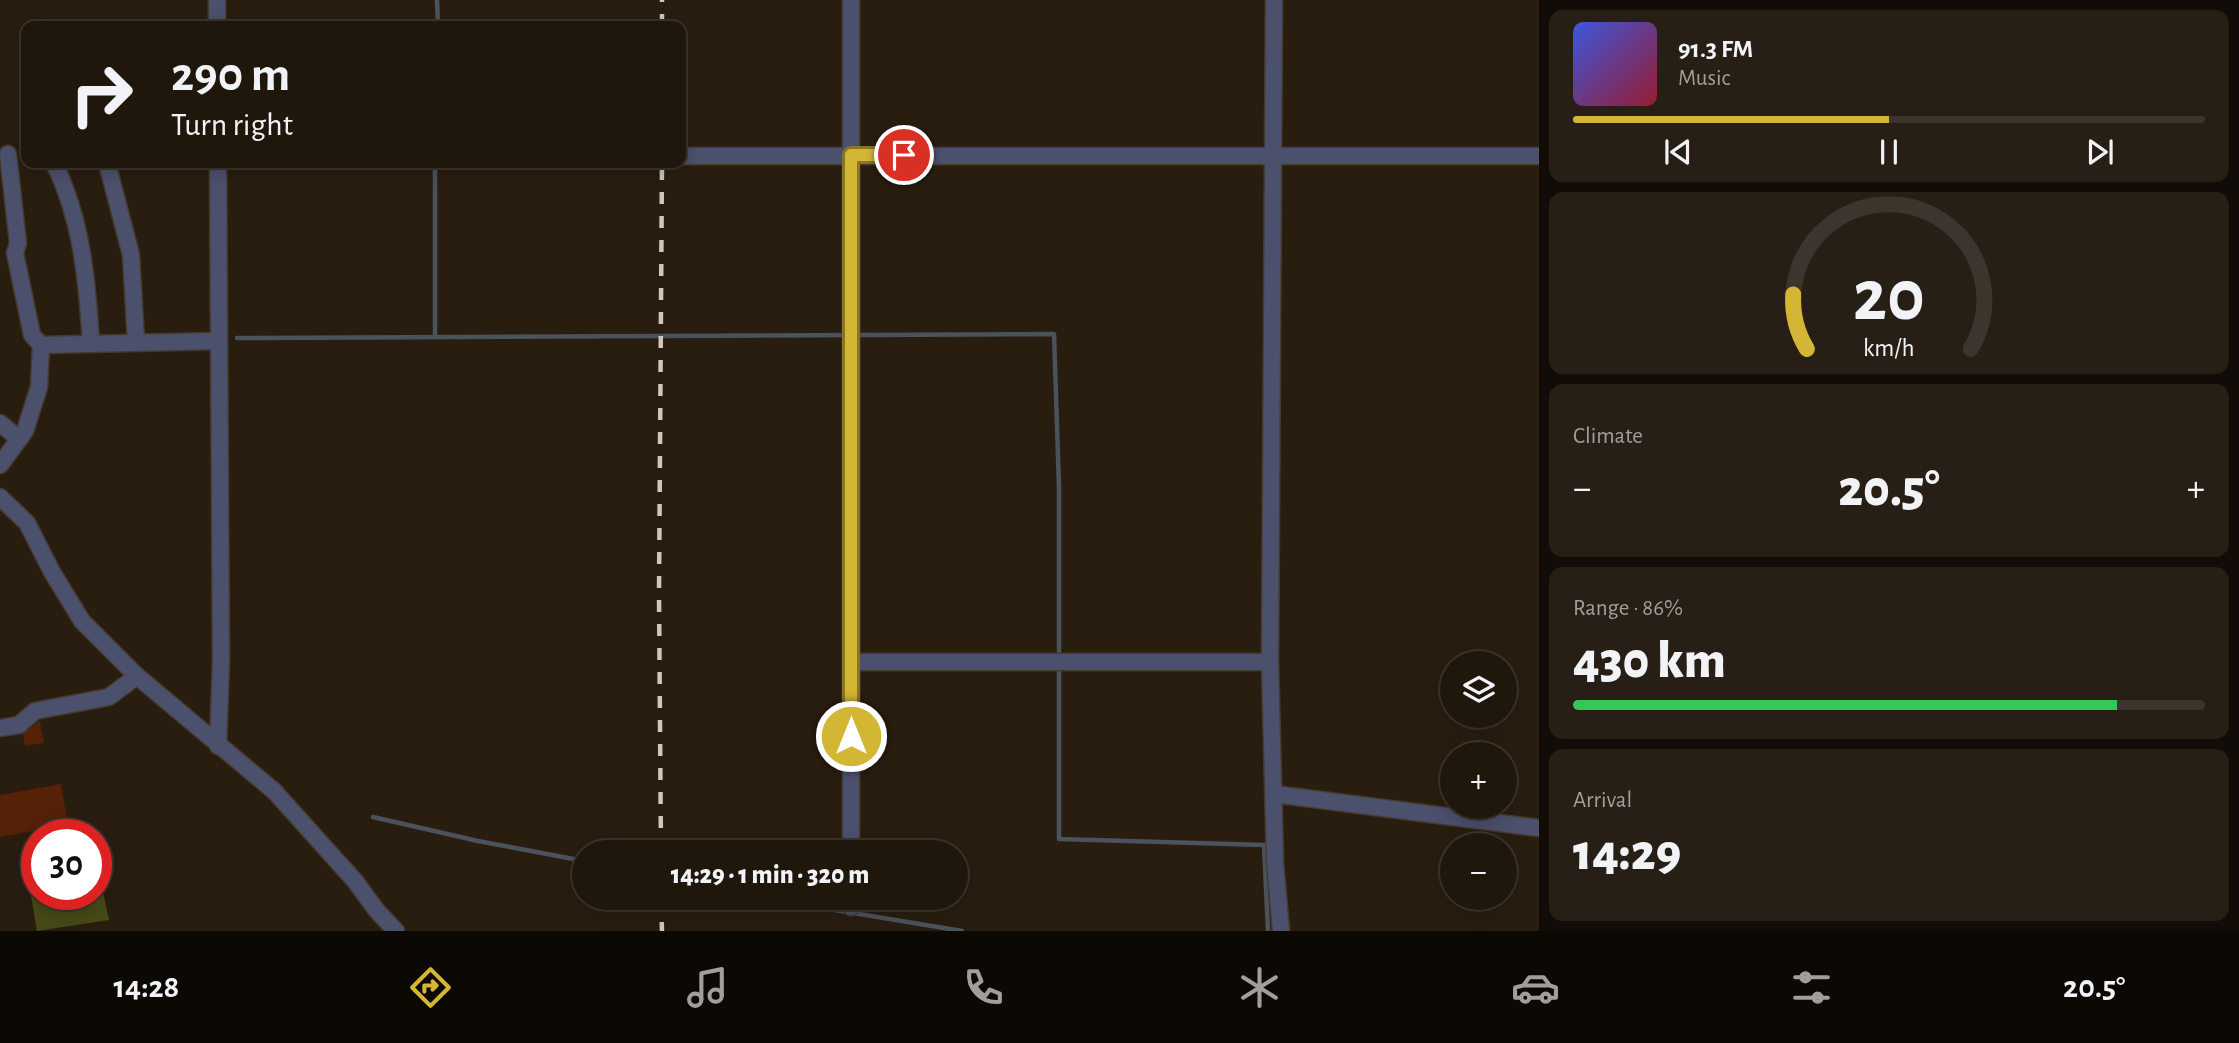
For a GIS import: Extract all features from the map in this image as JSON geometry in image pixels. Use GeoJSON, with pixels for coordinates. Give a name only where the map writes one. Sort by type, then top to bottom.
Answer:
{"type":"FeatureCollection","features":[{"type":"Feature","properties":{"kind":"street"},"geometry":{"type":"LineString","coordinates":[[217,0],[217,21]]}},
{"type":"Feature","properties":{"kind":"street"},"geometry":{"type":"LineString","coordinates":[[851,0],[851,840]]}},
{"type":"Feature","properties":{"kind":"street"},"geometry":{"type":"LineString","coordinates":[[1274,0],[1270,662],[1275,862],[1281,931]]}},
{"type":"Feature","properties":{"kind":"street"},"geometry":{"type":"LineString","coordinates":[[0,465],[25,432],[39,387],[40,345],[32,335],[8,254],[18,243],[4,154]]}},
{"type":"Feature","properties":{"kind":"street"},"geometry":{"type":"LineString","coordinates":[[686,156],[1539,156]]}},
{"type":"Feature","properties":{"kind":"street"},"geometry":{"type":"LineString","coordinates":[[56,168],[69,196],[77,226],[86,274],[91,343]]}},
{"type":"Feature","properties":{"kind":"street"},"geometry":{"type":"LineString","coordinates":[[108,168],[131,255],[136,342]]}},
{"type":"Feature","properties":{"kind":"street"},"geometry":{"type":"LineString","coordinates":[[218,168],[218,746]]}},
{"type":"Feature","properties":{"kind":"street"},"geometry":{"type":"LineString","coordinates":[[40,345],[218,341]]}},
{"type":"Feature","properties":{"kind":"street"},"geometry":{"type":"LineString","coordinates":[[0,423],[19,439]]}},
{"type":"Feature","properties":{"kind":"street"},"geometry":{"type":"LineString","coordinates":[[0,497],[27,523],[52,572],[82,621],[136,676],[274,791],[396,931]]}},
{"type":"Feature","properties":{"kind":"street"},"geometry":{"type":"LineString","coordinates":[[852,662],[1270,662]]}},
{"type":"Feature","properties":{"kind":"street"},"geometry":{"type":"LineString","coordinates":[[0,728],[19,725],[35,711],[109,697],[136,676]]}},
{"type":"Feature","properties":{"kind":"street"},"geometry":{"type":"LineString","coordinates":[[1274,794],[1539,828]]}},
{"type":"Feature","properties":{"kind":"green space"},"geometry":{"type":"Polygon","coordinates":[[[33,910],[107,910],[109,920],[37,931],[33,910]]]}},
{"type":"Feature","properties":{"kind":"building"},"geometry":{"type":"Polygon","coordinates":[[[38,722],[44,743],[25,746],[23,734],[38,722]]]}},
{"type":"Feature","properties":{"kind":"building"},"geometry":{"type":"Polygon","coordinates":[[[61,784],[67,819],[21,819],[21,833],[0,837],[0,795],[61,784]]]}},
{"type":"Feature","properties":{"kind":"waterway"},"geometry":{"type":"LineString","coordinates":[[437,0],[438,21]]}},
{"type":"Feature","properties":{"kind":"waterway"},"geometry":{"type":"LineString","coordinates":[[435,168],[435,336]]}},
{"type":"Feature","properties":{"kind":"waterway"},"geometry":{"type":"LineString","coordinates":[[237,338],[1054,334],[1059,487],[1059,657]]}},
{"type":"Feature","properties":{"kind":"waterway"},"geometry":{"type":"LineString","coordinates":[[1059,666],[1059,839],[1264,845],[1268,931]]}},
{"type":"Feature","properties":{"kind":"waterway"},"geometry":{"type":"LineString","coordinates":[[373,817],[572,859]]}},
{"type":"Feature","properties":{"kind":"waterway"},"geometry":{"type":"LineString","coordinates":[[835,910],[962,931]]}},
{"type":"Feature","properties":{"kind":"railway"},"geometry":{"type":"LineString","coordinates":[[662,0],[662,21]]}},
{"type":"Feature","properties":{"kind":"railway"},"geometry":{"type":"LineString","coordinates":[[661,840],[659,594],[662,168]]}},
{"type":"Feature","properties":{"kind":"railway"},"geometry":{"type":"LineString","coordinates":[[661,910],[662,931]]}},
{"type":"Feature","properties":{"kind":"route"},"geometry":{"type":"LineString","coordinates":[[851,736],[851,155],[904,155]]}}]}
